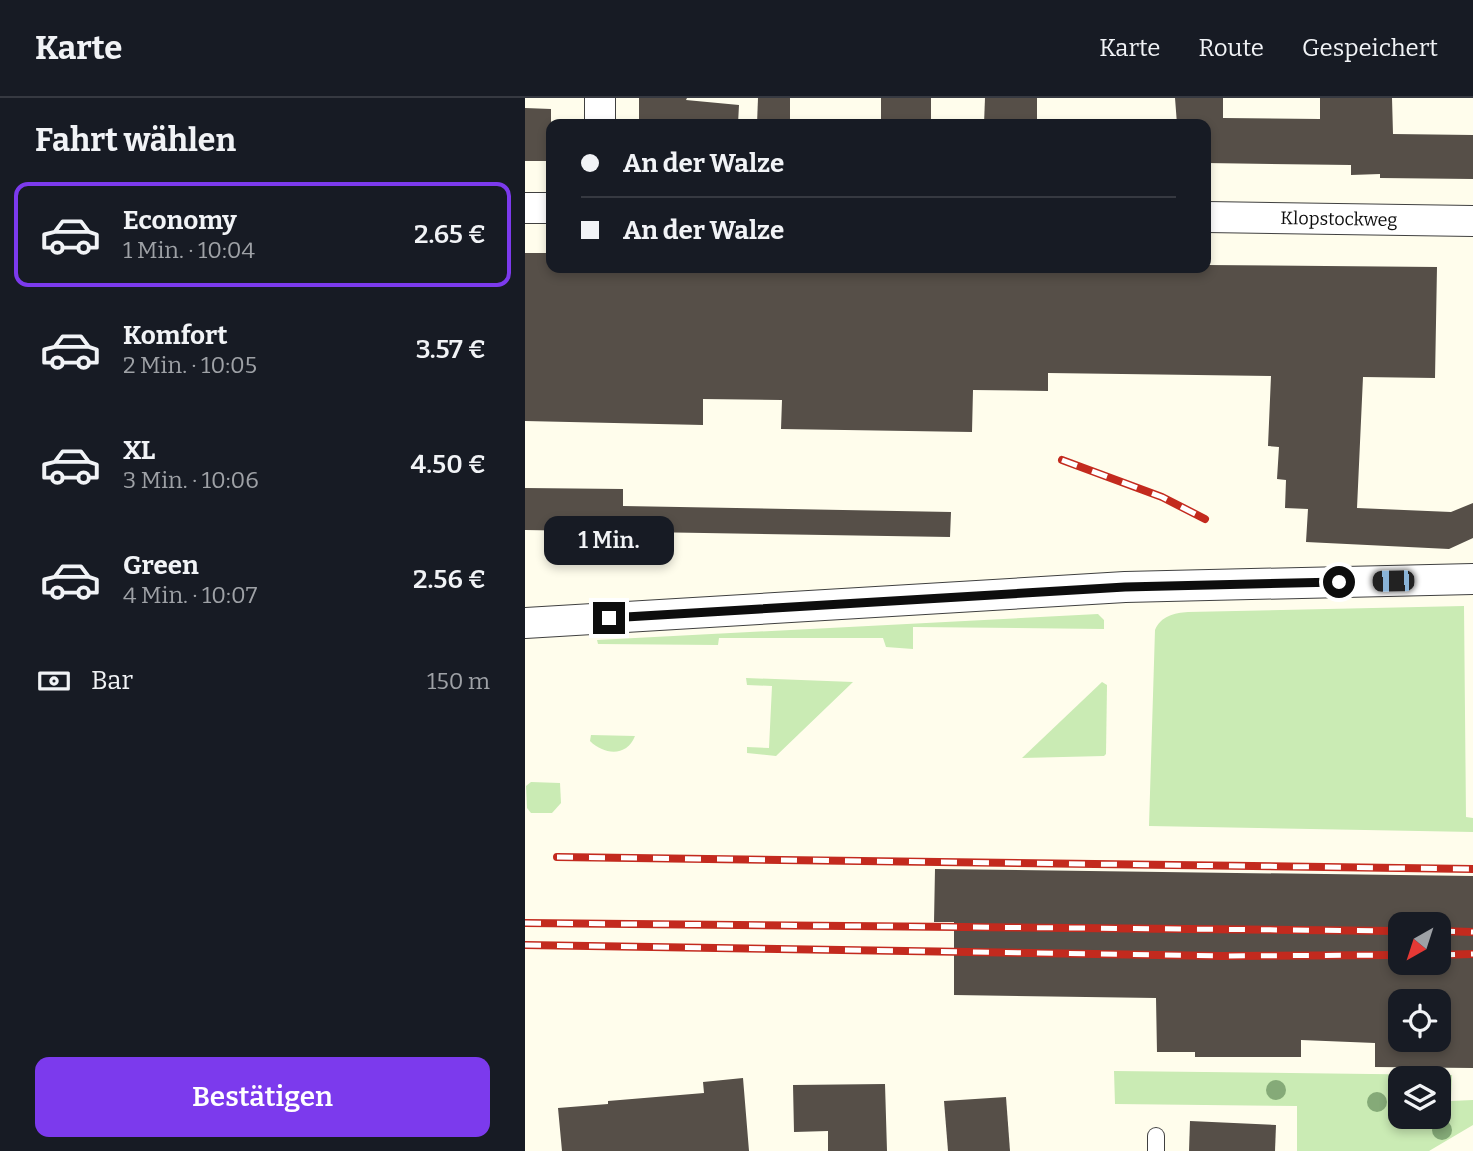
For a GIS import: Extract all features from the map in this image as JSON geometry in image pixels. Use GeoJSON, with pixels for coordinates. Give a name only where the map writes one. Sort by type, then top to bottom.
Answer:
{"type":"FeatureCollection","features":[{"type":"Feature","properties":{"kind":"street"},"geometry":{"type":"LineString","coordinates":[[600,98],[600,119]]}},
{"type":"Feature","properties":{"kind":"street"},"geometry":{"type":"LineString","coordinates":[[525,208],[546,208]]}},
{"type":"Feature","properties":{"kind":"street","name":"Klopstockweg"},"geometry":{"type":"LineString","coordinates":[[1211,217],[1473,221]]}},
{"type":"Feature","properties":{"kind":"street"},"geometry":{"type":"LineString","coordinates":[[525,623],[1125,587],[1473,579]]}},
{"type":"Feature","properties":{"kind":"green space"},"geometry":{"type":"Polygon","coordinates":[[[1464,606],[1466,817],[1473,818],[1473,832],[1149,826],[1155,630],[1164,618],[1188,612],[1464,606]]]}},
{"type":"Feature","properties":{"kind":"green space"},"geometry":{"type":"Polygon","coordinates":[[[1098,614],[1104,620],[1104,629],[913,627],[913,649],[886,647],[883,638],[719,638],[718,645],[598,644],[597,640],[1098,614]]]}},
{"type":"Feature","properties":{"kind":"green space"},"geometry":{"type":"Polygon","coordinates":[[[746,678],[853,682],[776,756],[747,753],[747,747],[769,748],[772,686],[747,685],[746,678]]]}},
{"type":"Feature","properties":{"kind":"green space"},"geometry":{"type":"Polygon","coordinates":[[[1102,682],[1107,685],[1104,756],[1022,758],[1102,682]]]}},
{"type":"Feature","properties":{"kind":"green space"},"geometry":{"type":"Polygon","coordinates":[[[591,735],[635,736],[627,748],[615,752],[596,746],[590,741],[591,735]]]}},
{"type":"Feature","properties":{"kind":"green space"},"geometry":{"type":"Polygon","coordinates":[[[531,782],[560,783],[561,803],[552,813],[531,813],[527,808],[526,786],[531,782]]]}},
{"type":"Feature","properties":{"kind":"green space"},"geometry":{"type":"Polygon","coordinates":[[[1114,1071],[1388,1074],[1388,1129],[1451,1129],[1451,1101],[1473,1100],[1473,1125],[1429,1151],[1297,1151],[1297,1106],[1115,1104],[1114,1071]]]}},
{"type":"Feature","properties":{"kind":"building"},"geometry":{"type":"Polygon","coordinates":[[[639,98],[687,98],[686,100],[739,105],[738,119],[639,119],[639,98]]]}},
{"type":"Feature","properties":{"kind":"building"},"geometry":{"type":"Polygon","coordinates":[[[758,98],[790,98],[790,119],[757,119],[758,98]]]}},
{"type":"Feature","properties":{"kind":"building"},"geometry":{"type":"Polygon","coordinates":[[[881,98],[931,98],[931,119],[881,119],[881,98]]]}},
{"type":"Feature","properties":{"kind":"building"},"geometry":{"type":"Polygon","coordinates":[[[985,98],[1037,98],[1037,119],[984,119],[985,98]]]}},
{"type":"Feature","properties":{"kind":"building"},"geometry":{"type":"Polygon","coordinates":[[[1175,98],[1223,98],[1223,118],[1320,119],[1320,98],[1392,98],[1393,134],[1473,135],[1473,179],[1351,175],[1351,165],[1211,163],[1211,119],[1177,119],[1175,98]]]}},
{"type":"Feature","properties":{"kind":"building"},"geometry":{"type":"Polygon","coordinates":[[[525,108],[551,109],[551,119],[546,119],[546,161],[525,161],[525,108]]]}},
{"type":"Feature","properties":{"kind":"building"},"geometry":{"type":"Polygon","coordinates":[[[525,253],[546,253],[546,273],[1211,273],[1211,265],[1437,267],[1435,378],[1363,377],[1357,508],[1451,512],[1473,503],[1473,538],[1449,549],[1306,542],[1308,509],[1285,508],[1286,480],[1277,479],[1279,447],[1268,446],[1271,376],[1048,373],[1048,391],[973,390],[972,432],[781,429],[782,400],[703,399],[703,425],[525,421],[525,253]]]}},
{"type":"Feature","properties":{"kind":"building"},"geometry":{"type":"Polygon","coordinates":[[[525,488],[623,489],[623,506],[951,512],[950,537],[525,530],[525,488]]]}},
{"type":"Feature","properties":{"kind":"building"},"geometry":{"type":"Polygon","coordinates":[[[935,869],[1473,876],[1473,1068],[1375,1067],[1375,1043],[1301,1040],[1301,1057],[1195,1057],[1195,1052],[1157,1052],[1156,998],[954,995],[954,922],[934,922],[935,869]]]}},
{"type":"Feature","properties":{"kind":"building"},"geometry":{"type":"Polygon","coordinates":[[[743,1078],[749,1151],[562,1151],[558,1108],[704,1093],[703,1082],[743,1078]]]}},
{"type":"Feature","properties":{"kind":"building"},"geometry":{"type":"Polygon","coordinates":[[[885,1084],[887,1151],[828,1151],[828,1131],[794,1132],[793,1085],[885,1084]]]}},
{"type":"Feature","properties":{"kind":"building"},"geometry":{"type":"Polygon","coordinates":[[[1006,1097],[1010,1151],[948,1151],[944,1101],[1006,1097]]]}},
{"type":"Feature","properties":{"kind":"building"},"geometry":{"type":"Polygon","coordinates":[[[1190,1121],[1276,1125],[1275,1151],[1189,1151],[1190,1121]]]}},
{"type":"Feature","properties":{"kind":"railway"},"geometry":{"type":"LineString","coordinates":[[1062,460],[1162,497],[1205,519]]}},
{"type":"Feature","properties":{"kind":"railway"},"geometry":{"type":"LineString","coordinates":[[557,857],[1473,869]]}},
{"type":"Feature","properties":{"kind":"railway"},"geometry":{"type":"LineString","coordinates":[[525,923],[1388,931]]}},
{"type":"Feature","properties":{"kind":"railway"},"geometry":{"type":"LineString","coordinates":[[1451,931],[1473,932]]}},
{"type":"Feature","properties":{"kind":"railway"},"geometry":{"type":"LineString","coordinates":[[525,945],[1222,956],[1388,955]]}},
{"type":"Feature","properties":{"kind":"railway"},"geometry":{"type":"LineString","coordinates":[[1451,955],[1473,954]]}},
{"type":"Feature","properties":{"kind":"route"},"geometry":{"type":"LineString","coordinates":[[609,618],[1125,587],[1339,582]]}}]}
